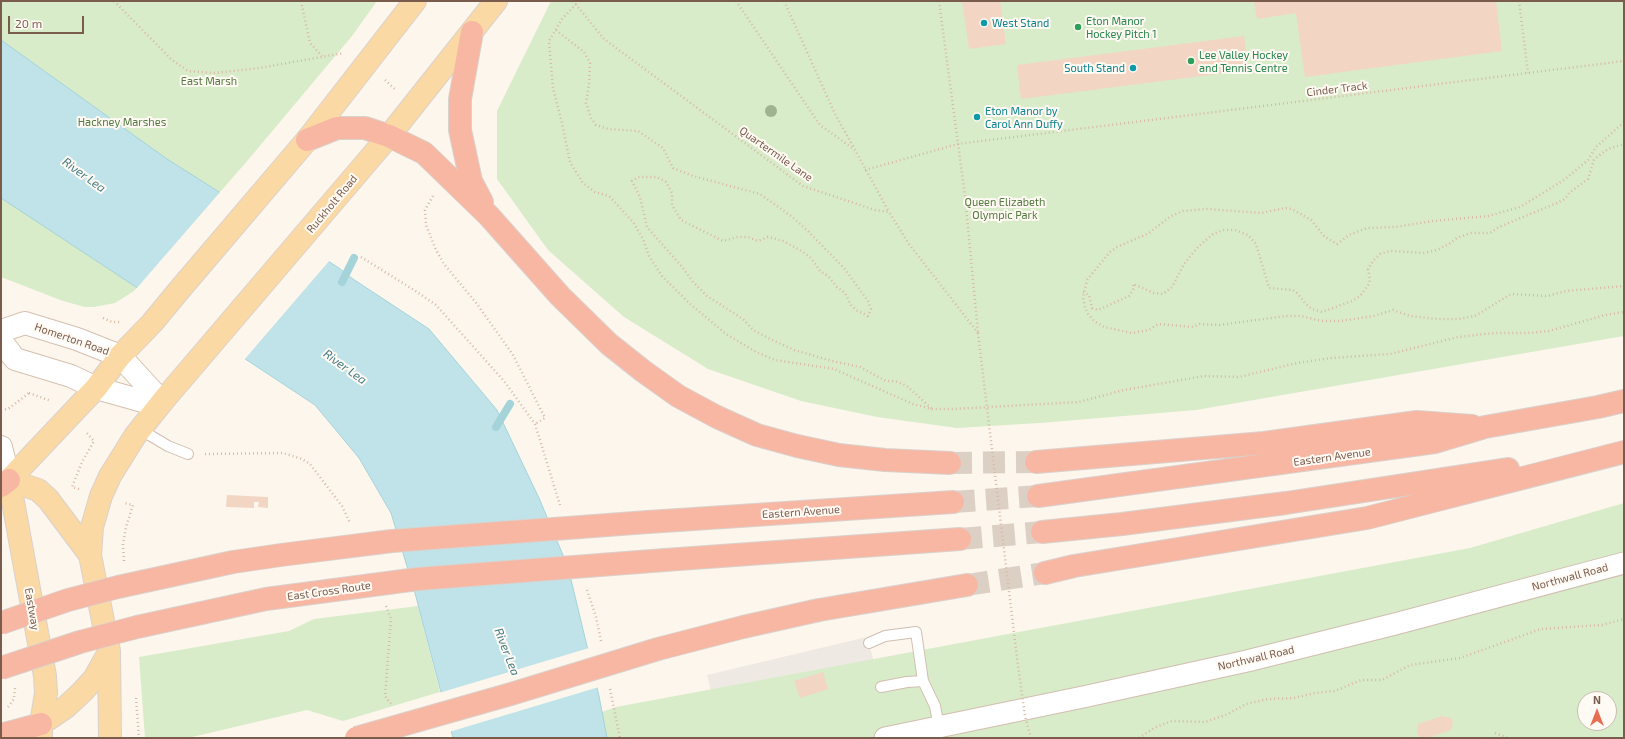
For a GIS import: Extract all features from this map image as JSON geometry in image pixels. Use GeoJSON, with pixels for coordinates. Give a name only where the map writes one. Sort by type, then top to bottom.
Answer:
{"type":"FeatureCollection","features":[{"type":"Feature","properties":{"kind":"highway"},"geometry":{"type":"LineString","coordinates":[[472,32],[460,99],[460,130],[471,182],[489,216]]}},
{"type":"Feature","properties":{"kind":"highway"},"geometry":{"type":"LineString","coordinates":[[307,140],[337,128],[365,128],[389,136],[424,153],[489,216],[560,296],[609,344],[638,368],[678,396],[711,413],[757,435],[797,446],[839,455],[885,460],[950,463]]}},
{"type":"Feature","properties":{"kind":"highway","name":"Eastern Avenue"},"geometry":{"type":"LineString","coordinates":[[1038,496],[1435,442],[1485,428],[1624,401]]}},
{"type":"Feature","properties":{"kind":"highway"},"geometry":{"type":"LineString","coordinates":[[1036,462],[1264,443],[1417,422],[1485,428]]}},
{"type":"Feature","properties":{"kind":"highway"},"geometry":{"type":"LineString","coordinates":[[1042,532],[1122,524],[1286,503],[1624,452]]}},
{"type":"Feature","properties":{"kind":"highway"},"geometry":{"type":"LineString","coordinates":[[1045,573],[1098,562],[1366,518],[1624,452]]}},
{"type":"Feature","properties":{"kind":"highway","name":"Eastern Avenue"},"geometry":{"type":"LineString","coordinates":[[1,623],[68,600],[211,567],[282,555],[392,541],[648,522],[954,502]]}},
{"type":"Feature","properties":{"kind":"highway","name":"East Cross Route"},"geometry":{"type":"LineString","coordinates":[[1,668],[72,645],[137,627],[266,599],[418,579],[960,539]]}},
{"type":"Feature","properties":{"kind":"highway"},"geometry":{"type":"LineString","coordinates":[[356,738],[511,694],[658,649],[743,627],[819,610],[967,585]]}},
{"type":"Feature","properties":{"kind":"highway"},"geometry":{"type":"LineString","coordinates":[[1,735],[41,731]]}},
{"type":"Feature","properties":{"kind":"main road"},"geometry":{"type":"LineString","coordinates":[[5,483],[96,388],[120,356],[152,323],[307,140],[415,1]]}},
{"type":"Feature","properties":{"kind":"main road","name":"Ruckholt Road"},"geometry":{"type":"LineString","coordinates":[[162,402],[389,136],[496,1]]}},
{"type":"Feature","properties":{"kind":"main road","name":"Homerton Road"},"geometry":{"type":"LineString","coordinates":[[1,331],[25,323],[78,339],[120,356]]}},
{"type":"Feature","properties":{"kind":"main road"},"geometry":{"type":"LineString","coordinates":[[1,341],[15,358],[71,376],[96,388],[146,402],[162,402]]}},
{"type":"Feature","properties":{"kind":"main road"},"geometry":{"type":"LineString","coordinates":[[120,356],[162,402]]}},
{"type":"Feature","properties":{"kind":"main road"},"geometry":{"type":"LineString","coordinates":[[110,738],[109,651],[90,555],[92,528],[101,496],[110,476],[162,402]]}},
{"type":"Feature","properties":{"kind":"main road"},"geometry":{"type":"LineString","coordinates":[[1,447],[5,483]]}},
{"type":"Feature","properties":{"kind":"main road"},"geometry":{"type":"LineString","coordinates":[[5,483],[38,490],[48,499],[90,555]]}},
{"type":"Feature","properties":{"kind":"main road","name":"Eastway"},"geometry":{"type":"LineString","coordinates":[[5,483],[45,676],[46,693],[41,731]]}},
{"type":"Feature","properties":{"kind":"main road"},"geometry":{"type":"LineString","coordinates":[[41,731],[94,679],[109,651]]}},
{"type":"Feature","properties":{"kind":"street","name":"Northwall Road"},"geometry":{"type":"LineString","coordinates":[[885,738],[1247,661],[1395,624],[1624,563]]}},
{"type":"Feature","properties":{"kind":"lane"},"geometry":{"type":"LineString","coordinates":[[141,430],[168,446],[188,454]]}},
{"type":"Feature","properties":{"kind":"lane"},"geometry":{"type":"LineString","coordinates":[[869,643],[885,636],[916,632],[924,681],[935,706],[939,727]]}},
{"type":"Feature","properties":{"kind":"lane"},"geometry":{"type":"LineString","coordinates":[[881,687],[906,682],[924,681]]}},
{"type":"Feature","properties":{"kind":"path"},"geometry":{"type":"LineString","coordinates":[[114,1],[172,60],[188,71],[215,73],[260,68],[350,52]]}},
{"type":"Feature","properties":{"kind":"path"},"geometry":{"type":"LineString","coordinates":[[301,1],[310,43],[322,56]]}},
{"type":"Feature","properties":{"kind":"path","name":"Quartermile Lane"},"geometry":{"type":"LineString","coordinates":[[573,1],[604,38],[803,186],[875,210],[889,212]]}},
{"type":"Feature","properties":{"kind":"path"},"geometry":{"type":"LineString","coordinates":[[736,1],[820,125],[855,150]]}},
{"type":"Feature","properties":{"kind":"path"},"geometry":{"type":"LineString","coordinates":[[784,1],[835,114],[889,212],[909,244],[978,333]]}},
{"type":"Feature","properties":{"kind":"path"},"geometry":{"type":"LineString","coordinates":[[940,1],[965,196],[978,333],[1018,666],[1025,716],[1031,738]]}},
{"type":"Feature","properties":{"kind":"path"},"geometry":{"type":"LineString","coordinates":[[1519,1],[1528,73]]}},
{"type":"Feature","properties":{"kind":"path"},"geometry":{"type":"LineString","coordinates":[[576,4],[562,19],[549,41],[553,88],[570,162],[583,183],[595,192],[609,196],[633,222],[643,239],[649,256],[662,276],[689,303],[726,334],[756,352],[775,360],[834,369],[913,404],[932,409],[1022,406],[1079,402],[1124,390],[1204,376],[1239,377],[1297,363],[1331,358],[1390,354],[1458,337],[1494,333],[1527,333],[1548,331],[1605,315],[1624,312]]}},
{"type":"Feature","properties":{"kind":"path"},"geometry":{"type":"LineString","coordinates":[[556,30],[584,52],[590,63],[586,103],[591,118],[596,125],[608,129],[638,131],[663,148],[673,168],[693,176],[760,194],[791,216],[844,268],[868,301],[871,309],[868,316],[856,310],[851,305],[845,293],[837,287],[828,276],[820,271],[811,258],[800,250],[783,241],[768,237],[758,241],[748,237],[738,237],[723,241],[681,220],[672,205],[672,193],[666,182],[657,177],[638,177],[632,182],[640,197],[647,228],[683,268],[693,282],[707,296],[743,319],[753,330],[768,338],[794,350],[832,362],[853,366],[886,381],[895,381],[907,386],[932,409]]}},
{"type":"Feature","properties":{"kind":"path","name":"Cinder Track"},"geometry":{"type":"LineString","coordinates":[[865,170],[958,144],[1624,61]]}},
{"type":"Feature","properties":{"kind":"path"},"geometry":{"type":"LineString","coordinates":[[382,78],[400,92]]}},
{"type":"Feature","properties":{"kind":"path"},"geometry":{"type":"LineString","coordinates":[[1624,122],[1596,147],[1588,160],[1564,180],[1520,208],[1509,212],[1395,228],[1367,228],[1349,235],[1337,244],[1325,237],[1311,220],[1292,209],[1285,208],[1261,213],[1207,209],[1189,210],[1171,216],[1149,233],[1117,247],[1110,252],[1087,280],[1084,292],[1084,307],[1094,321],[1104,328],[1132,333],[1149,330],[1158,324],[1193,328],[1200,324],[1219,325],[1286,316],[1301,316],[1321,322],[1340,321],[1374,316],[1393,310],[1410,316],[1437,319],[1458,319],[1475,316],[1511,294],[1547,296],[1566,291],[1624,286]]}},
{"type":"Feature","properties":{"kind":"path"},"geometry":{"type":"LineString","coordinates":[[1084,292],[1088,295],[1092,308],[1098,310],[1129,296],[1134,288],[1133,284],[1154,293],[1163,294],[1172,288],[1184,264],[1198,247],[1214,234],[1223,230],[1235,230],[1248,235],[1256,244],[1269,288],[1293,290],[1312,309],[1322,312],[1352,302],[1360,296],[1369,284],[1370,279],[1368,269],[1380,254],[1390,251],[1424,253],[1437,250],[1457,238],[1471,233],[1490,233],[1499,227],[1557,203],[1565,199],[1569,193],[1588,179],[1594,160],[1597,157],[1608,149],[1624,144]]}},
{"type":"Feature","properties":{"kind":"path"},"geometry":{"type":"LineString","coordinates":[[361,257],[436,305],[504,381],[535,424],[546,418],[513,355],[477,304],[444,264],[436,250],[426,225],[425,210],[437,192]]}},
{"type":"Feature","properties":{"kind":"path"},"geometry":{"type":"LineString","coordinates":[[1,410],[8,409],[29,393],[52,402]]}},
{"type":"Feature","properties":{"kind":"path"},"geometry":{"type":"LineString","coordinates":[[83,491],[72,487],[82,462],[94,441],[86,432]]}},
{"type":"Feature","properties":{"kind":"path"},"geometry":{"type":"LineString","coordinates":[[1139,738],[1154,728],[1172,721],[1205,722],[1228,714],[1246,704],[1268,699],[1294,698],[1314,693],[1335,691],[1361,680],[1382,680],[1410,665],[1460,658],[1541,629],[1602,625],[1624,619]]}},
{"type":"Feature","properties":{"kind":"path"},"geometry":{"type":"LineString","coordinates":[[1495,733],[1508,738]]}},
{"type":"Feature","properties":{"kind":"shaded area"},"geometry":{"type":"Polygon","coordinates":[[[867,637],[886,705],[717,716],[707,675],[867,637]]]}},
{"type":"Feature","properties":{"kind":"green space","name":"Hackney Marshes"},"geometry":{"type":"Polygon","coordinates":[[[1,1],[377,1],[352,36],[248,160],[134,291],[115,303],[85,307],[63,301],[1,277],[1,1]]]}},
{"type":"Feature","properties":{"kind":"green space","name":"Queen Elizabeth Olympic Park"},"geometry":{"type":"Polygon","coordinates":[[[551,1],[1624,1],[1624,336],[1196,410],[1040,423],[957,428],[877,417],[801,401],[708,369],[624,317],[548,250],[497,179],[497,111],[551,1]]]}},
{"type":"Feature","properties":{"kind":"green space"},"geometry":{"type":"Polygon","coordinates":[[[1624,503],[1624,738],[528,738],[616,707],[1470,548],[1624,503]]]}},
{"type":"Feature","properties":{"kind":"green space"},"geometry":{"type":"Polygon","coordinates":[[[418,606],[440,692],[343,721],[307,710],[188,738],[145,738],[139,657],[289,631],[314,619],[418,606]]]}},
{"type":"Feature","properties":{"kind":"water","name":"River Lea"},"geometry":{"type":"Polygon","coordinates":[[[1,40],[167,159],[339,268],[353,279],[429,329],[497,410],[539,498],[568,567],[599,696],[607,738],[453,738],[415,593],[391,513],[359,458],[315,405],[1,198],[1,40]]]}},
{"type":"Feature","properties":{"kind":"pier"},"geometry":{"type":"Polygon","coordinates":[[[221,191],[330,260],[244,360],[136,289],[221,191]]]}},
{"type":"Feature","properties":{"kind":"pier"},"geometry":{"type":"Polygon","coordinates":[[[589,648],[599,687],[449,732],[439,693],[589,648]]]}},
{"type":"Feature","properties":{"kind":"building","name":"West Stand"},"geometry":{"type":"Polygon","coordinates":[[[962,1],[1000,1],[1006,44],[969,49],[962,1]]]}},
{"type":"Feature","properties":{"kind":"building"},"geometry":{"type":"Polygon","coordinates":[[[1254,1],[1496,1],[1502,51],[1305,77],[1296,13],[1257,19],[1254,1]]]}},
{"type":"Feature","properties":{"kind":"building","name":"South Stand"},"geometry":{"type":"Polygon","coordinates":[[[1244,36],[1249,70],[1021,99],[1017,65],[1244,36]]]}},
{"type":"Feature","properties":{"kind":"building"},"geometry":{"type":"Polygon","coordinates":[[[227,495],[268,497],[268,508],[258,507],[259,502],[254,502],[254,508],[226,507],[227,495]]]}},
{"type":"Feature","properties":{"kind":"building"},"geometry":{"type":"Polygon","coordinates":[[[823,672],[828,689],[800,698],[794,681],[823,672]]]}},
{"type":"Feature","properties":{"kind":"building"},"geometry":{"type":"Polygon","coordinates":[[[1442,716],[1451,718],[1453,722],[1451,730],[1428,738],[1421,738],[1418,735],[1418,724],[1442,716]]]}},
{"type":"Feature","properties":{"kind":"waterway"},"geometry":{"type":"LineString","coordinates":[[342,282],[354,258]]}},
{"type":"Feature","properties":{"kind":"waterway"},"geometry":{"type":"LineString","coordinates":[[496,427],[510,404]]}},
{"type":"Feature","properties":{"kind":"tunnel"},"geometry":{"type":"LineString","coordinates":[[950,463],[1036,462]]}},
{"type":"Feature","properties":{"kind":"tunnel"},"geometry":{"type":"LineString","coordinates":[[953,502],[1038,496]]}},
{"type":"Feature","properties":{"kind":"tunnel"},"geometry":{"type":"LineString","coordinates":[[960,539],[1042,532]]}},
{"type":"Feature","properties":{"kind":"tunnel"},"geometry":{"type":"LineString","coordinates":[[967,585],[1045,573]]}},
{"type":"Feature","properties":{"kind":"place","name":"West Stand"},"geometry":{"type":"Point","coordinates":[984,23]}},
{"type":"Feature","properties":{"kind":"place","name":"Eton Manor Hockey Pitch 1"},"geometry":{"type":"Point","coordinates":[1078,27]}},
{"type":"Feature","properties":{"kind":"place","name":"Lee Valley Hockey and Tennis Centre"},"geometry":{"type":"Point","coordinates":[1191,61]}},
{"type":"Feature","properties":{"kind":"place","name":"South Stand"},"geometry":{"type":"Point","coordinates":[1133,68]}},
{"type":"Feature","properties":{"kind":"place","name":"Eton Manor by Carol Ann Duffy"},"geometry":{"type":"Point","coordinates":[977,117]}},
{"type":"Feature","properties":{"kind":"park label","name":"East Marsh"},"geometry":{"type":"Point","coordinates":[209,81]}}]}
